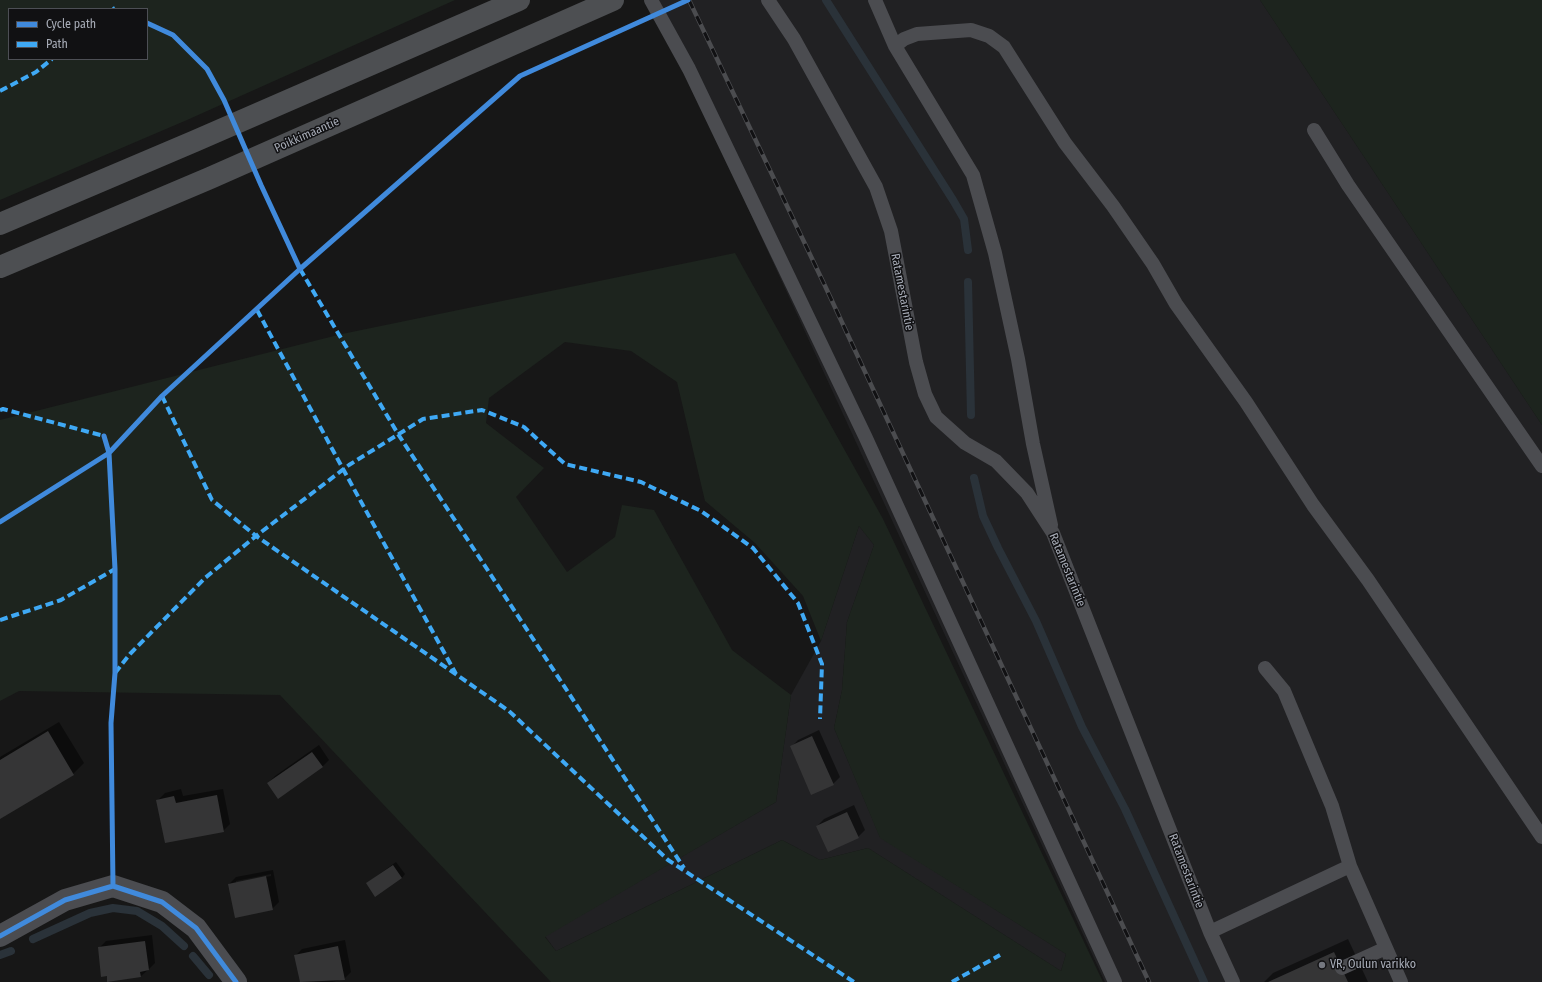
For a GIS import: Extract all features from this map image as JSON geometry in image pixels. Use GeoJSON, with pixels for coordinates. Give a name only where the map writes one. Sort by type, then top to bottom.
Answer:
{"type":"FeatureCollection","features":[{"type":"Feature","properties":{"kind":"main road"},"geometry":{"type":"LineString","coordinates":[[0,224],[519,0]]}},
{"type":"Feature","properties":{"kind":"main road","name":"Poikkimaantie"},"geometry":{"type":"LineString","coordinates":[[0,267],[210,178],[613,0]]}},
{"type":"Feature","properties":{"kind":"street"},"geometry":{"type":"LineString","coordinates":[[0,936],[65,900],[112,886],[162,902],[196,928],[236,982]]}},
{"type":"Feature","properties":{"kind":"lane"},"geometry":{"type":"LineString","coordinates":[[651,0],[689,69],[862,429],[1115,982]]}},
{"type":"Feature","properties":{"kind":"lane","name":"Ratamestarintie"},"geometry":{"type":"LineString","coordinates":[[768,0],[794,39],[876,187],[891,231],[916,362],[925,394],[936,417],[965,444],[996,461],[1027,493],[1053,533],[1210,932],[1233,982]]}},
{"type":"Feature","properties":{"kind":"lane"},"geometry":{"type":"LineString","coordinates":[[875,0],[895,46],[973,175],[1005,298],[1018,359],[1033,444],[1053,533]]}},
{"type":"Feature","properties":{"kind":"lane"},"geometry":{"type":"LineString","coordinates":[[895,46],[904,39],[917,34],[971,30],[989,36],[1004,47],[1065,143],[1118,212],[1153,264],[1176,304],[1246,402],[1313,505],[1368,580],[1542,837]]}},
{"type":"Feature","properties":{"kind":"lane"},"geometry":{"type":"LineString","coordinates":[[1314,130],[1348,185],[1542,466]]}},
{"type":"Feature","properties":{"kind":"lane"},"geometry":{"type":"LineString","coordinates":[[1265,668],[1284,691],[1332,806],[1350,866],[1401,982]]}},
{"type":"Feature","properties":{"kind":"lane"},"geometry":{"type":"LineString","coordinates":[[1210,932],[1350,866]]}},
{"type":"Feature","properties":{"kind":"lane"},"geometry":{"type":"LineString","coordinates":[[1342,968],[1386,948]]}},
{"type":"Feature","properties":{"kind":"shaded area"},"geometry":{"type":"Polygon","coordinates":[[[0,0],[455,0],[187,120],[0,200],[0,0]]]}},
{"type":"Feature","properties":{"kind":"shaded area"},"geometry":{"type":"Polygon","coordinates":[[[652,0],[1260,0],[1542,425],[1542,982],[1105,982],[652,0]]]}},
{"type":"Feature","properties":{"kind":"shaded area"},"geometry":{"type":"Polygon","coordinates":[[[1260,0],[1542,0],[1542,425],[1260,0]]]}},
{"type":"Feature","properties":{"kind":"shaded area"},"geometry":{"type":"Polygon","coordinates":[[[735,253],[883,519],[1103,982],[551,982],[280,695],[19,691],[0,701],[0,420],[342,334],[735,253]],[[565,342],[489,398],[486,423],[544,468],[516,497],[567,572],[615,537],[622,505],[654,510],[732,650],[791,695],[776,802],[545,937],[556,951],[782,840],[820,860],[868,848],[1061,971],[1066,954],[880,838],[834,728],[842,690],[847,622],[874,545],[859,526],[821,641],[803,596],[755,543],[705,501],[677,382],[631,351],[565,342]]]}},
{"type":"Feature","properties":{"kind":"shaded area"},"geometry":{"type":"Polygon","coordinates":[[[859,526],[874,545],[847,622],[842,690],[834,728],[880,837],[1066,954],[1061,971],[868,848],[820,860],[782,840],[556,951],[545,936],[776,802],[791,695],[821,641],[859,526]]]}},
{"type":"Feature","properties":{"kind":"building"},"geometry":{"type":"Polygon","coordinates":[[[48,731],[74,775],[0,819],[0,760],[48,731]]]}},
{"type":"Feature","properties":{"kind":"building"},"geometry":{"type":"Polygon","coordinates":[[[812,736],[834,785],[811,795],[790,746],[812,736]]]}},
{"type":"Feature","properties":{"kind":"building"},"geometry":{"type":"Polygon","coordinates":[[[312,752],[323,767],[278,799],[267,783],[312,752]]]}},
{"type":"Feature","properties":{"kind":"building"},"geometry":{"type":"Polygon","coordinates":[[[217,795],[224,832],[165,843],[156,800],[174,796],[176,803],[217,795]]]}},
{"type":"Feature","properties":{"kind":"building"},"geometry":{"type":"Polygon","coordinates":[[[847,812],[859,838],[828,852],[816,826],[847,812]]]}},
{"type":"Feature","properties":{"kind":"building"},"geometry":{"type":"Polygon","coordinates":[[[393,865],[402,878],[375,897],[366,883],[393,865]]]}},
{"type":"Feature","properties":{"kind":"building"},"geometry":{"type":"Polygon","coordinates":[[[266,876],[273,910],[235,918],[228,884],[266,876]]]}},
{"type":"Feature","properties":{"kind":"building"},"geometry":{"type":"Polygon","coordinates":[[[145,941],[149,970],[140,972],[141,977],[107,982],[107,976],[101,977],[98,947],[145,941]]]}},
{"type":"Feature","properties":{"kind":"building"},"geometry":{"type":"Polygon","coordinates":[[[338,946],[345,980],[300,982],[294,955],[338,946]]]}},
{"type":"Feature","properties":{"kind":"building","name":"VR, Oulun varikko"},"geometry":{"type":"Polygon","coordinates":[[[1334,952],[1348,982],[1268,982],[1334,952]]]}},
{"type":"Feature","properties":{"kind":"waterway"},"geometry":{"type":"LineString","coordinates":[[826,0],[964,219],[968,250]]}},
{"type":"Feature","properties":{"kind":"waterway"},"geometry":{"type":"LineString","coordinates":[[968,282],[971,415]]}},
{"type":"Feature","properties":{"kind":"waterway"},"geometry":{"type":"LineString","coordinates":[[974,478],[983,516],[1036,621],[1082,727],[1125,809],[1204,982]]}},
{"type":"Feature","properties":{"kind":"waterway"},"geometry":{"type":"LineString","coordinates":[[33,939],[90,913],[113,908],[137,911],[162,926],[184,946]]}},
{"type":"Feature","properties":{"kind":"waterway"},"geometry":{"type":"LineString","coordinates":[[0,955],[11,951]]}},
{"type":"Feature","properties":{"kind":"waterway"},"geometry":{"type":"LineString","coordinates":[[193,956],[209,975]]}},
{"type":"Feature","properties":{"kind":"railway"},"geometry":{"type":"LineString","coordinates":[[689,0],[826,288],[1149,982]]}},
{"type":"Feature","properties":{"kind":"marked path"},"geometry":{"type":"LineString","coordinates":[[0,91],[36,72],[51,60]]}},
{"type":"Feature","properties":{"kind":"marked path"},"geometry":{"type":"LineString","coordinates":[[300,269],[398,434],[684,868]]}},
{"type":"Feature","properties":{"kind":"marked path"},"geometry":{"type":"LineString","coordinates":[[257,310],[456,674]]}},
{"type":"Feature","properties":{"kind":"marked path"},"geometry":{"type":"LineString","coordinates":[[162,396],[212,500],[256,536],[509,711],[668,860],[854,982]]}},
{"type":"Feature","properties":{"kind":"marked path"},"geometry":{"type":"LineString","coordinates":[[0,410],[3,409],[104,436]]}},
{"type":"Feature","properties":{"kind":"marked path"},"geometry":{"type":"LineString","coordinates":[[115,673],[130,654],[205,578],[256,536],[349,465],[423,419],[482,410],[524,427],[565,464],[641,482],[701,511],[753,548],[798,603],[822,664],[820,719]]}},
{"type":"Feature","properties":{"kind":"marked path"},"geometry":{"type":"LineString","coordinates":[[0,620],[61,600],[115,569]]}},
{"type":"Feature","properties":{"kind":"marked path"},"geometry":{"type":"LineString","coordinates":[[952,982],[1000,955]]}},
{"type":"Feature","properties":{"kind":"cycle path"},"geometry":{"type":"LineString","coordinates":[[0,522],[109,453],[162,396],[300,269],[520,76],[688,0]]}},
{"type":"Feature","properties":{"kind":"cycle path"},"geometry":{"type":"LineString","coordinates":[[148,23],[173,35],[207,69],[224,100],[300,269]]}},
{"type":"Feature","properties":{"kind":"cycle path"},"geometry":{"type":"LineString","coordinates":[[104,436],[109,453],[115,569],[115,673],[111,723],[113,886]]}},
{"type":"Feature","properties":{"kind":"cycle path"},"geometry":{"type":"LineString","coordinates":[[113,886],[162,902],[196,928],[236,982]]}},
{"type":"Feature","properties":{"kind":"cycle path"},"geometry":{"type":"LineString","coordinates":[[0,936],[65,900],[113,886]]}},
{"type":"Feature","properties":{"kind":"place","name":"VR, Oulun varikko"},"geometry":{"type":"Point","coordinates":[1322,965]}}]}
